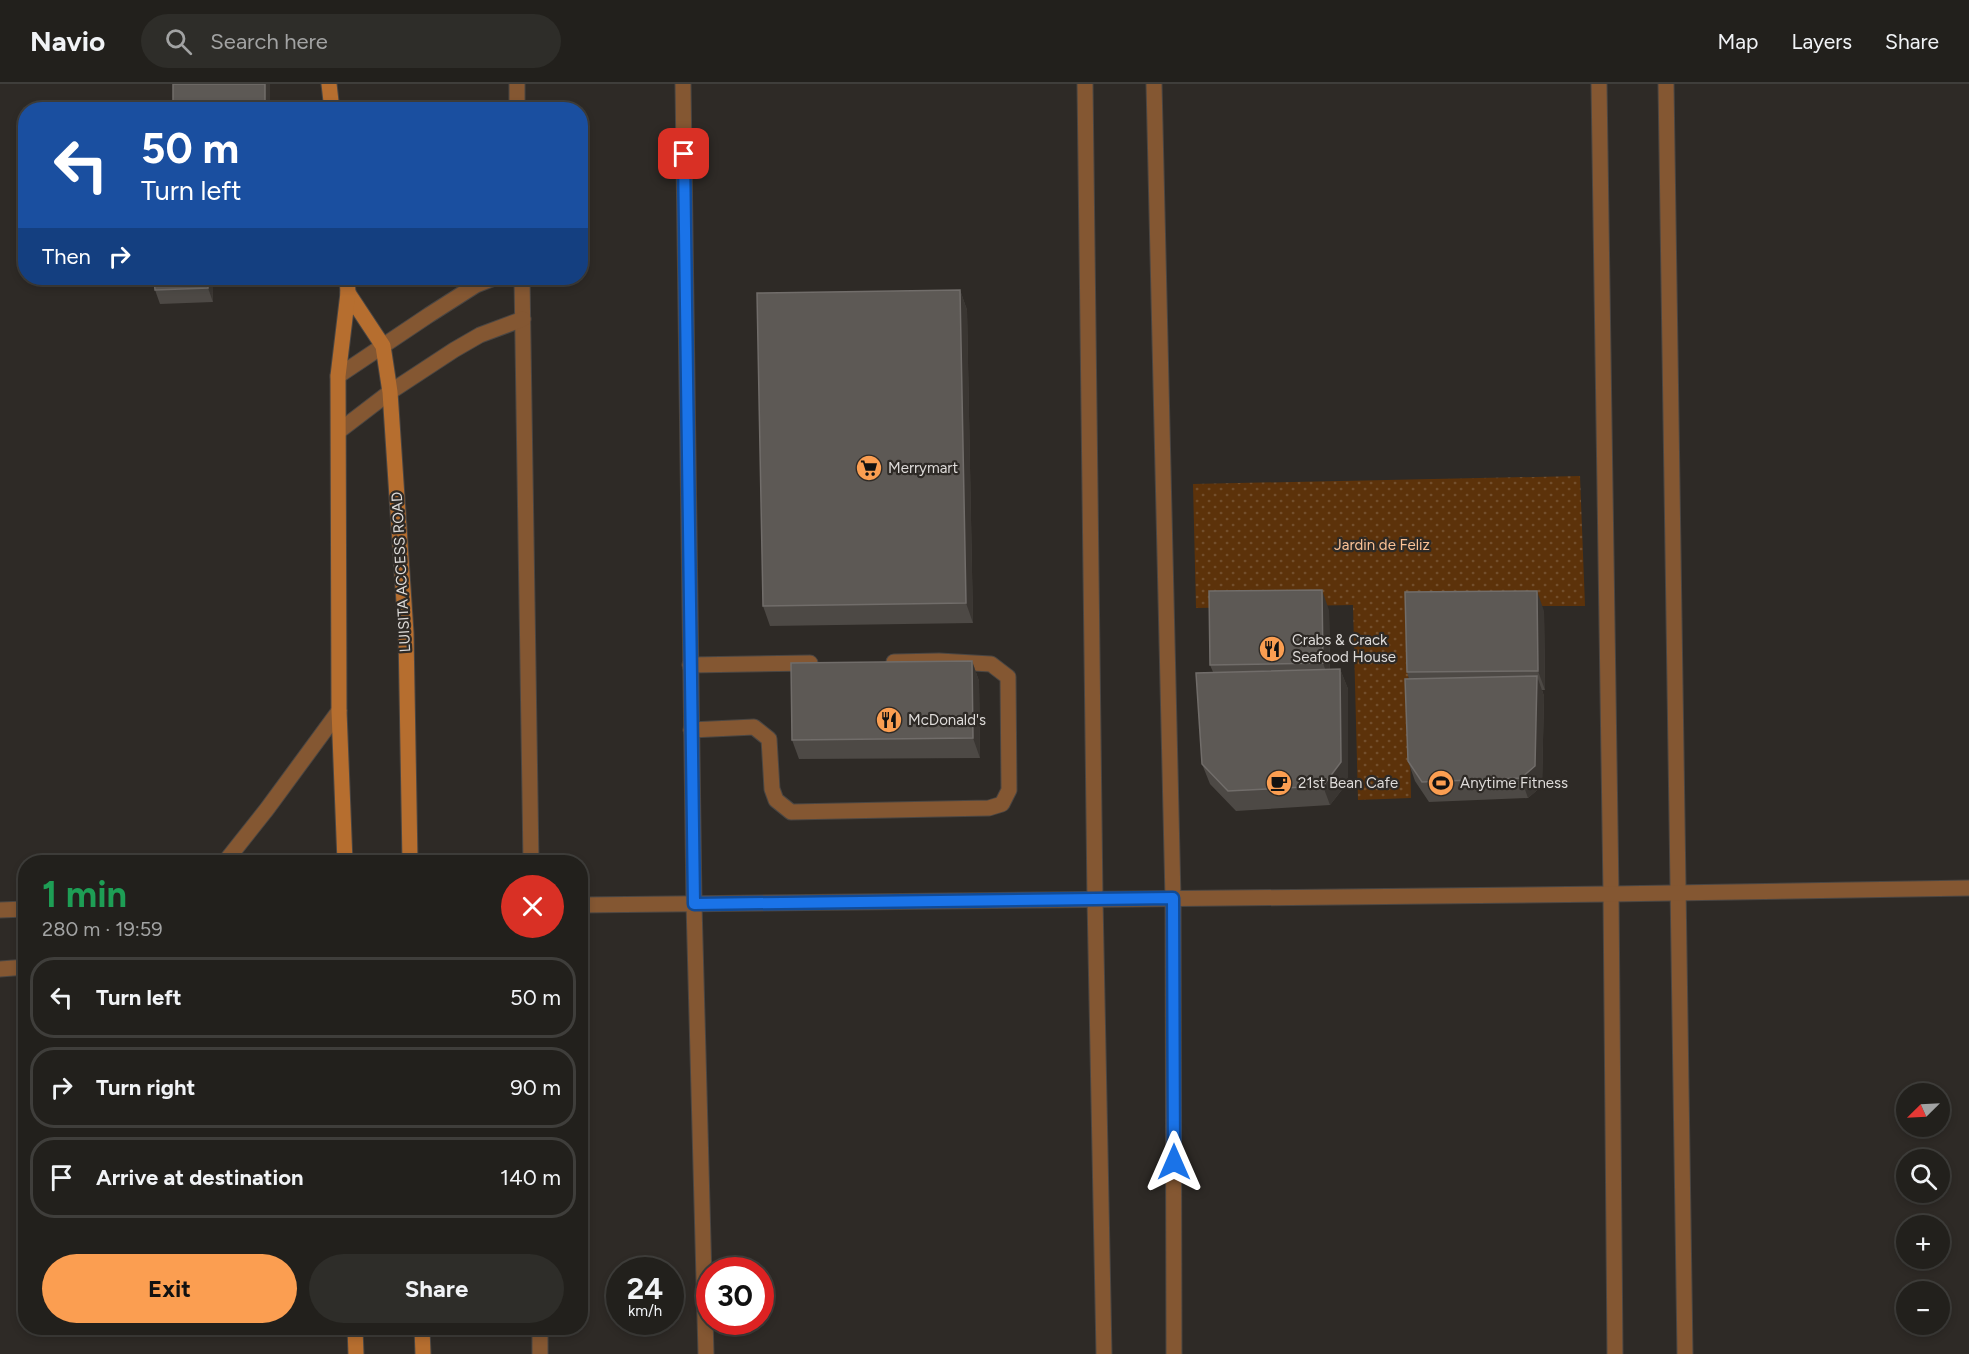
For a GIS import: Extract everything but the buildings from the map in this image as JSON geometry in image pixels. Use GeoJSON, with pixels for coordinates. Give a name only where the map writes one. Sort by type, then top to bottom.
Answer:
{"type":"FeatureCollection","features":[{"type":"Feature","properties":{"kind":"main road"},"geometry":{"type":"LineString","coordinates":[[329,84],[331,102]]}},
{"type":"Feature","properties":{"kind":"main road","name":"LUISITA ACCESS ROAD"},"geometry":{"type":"LineString","coordinates":[[348,285],[383,346],[390,392],[406,633],[410,855]]}},
{"type":"Feature","properties":{"kind":"main road","name":"LUISITA ACCESS ROAD"},"geometry":{"type":"LineString","coordinates":[[345,855],[339,711],[338,376],[348,285]]}},
{"type":"Feature","properties":{"kind":"main road"},"geometry":{"type":"LineString","coordinates":[[355,1335],[356,1354]]}},
{"type":"Feature","properties":{"kind":"main road"},"geometry":{"type":"LineString","coordinates":[[422,1335],[423,1354]]}},
{"type":"Feature","properties":{"kind":"street"},"geometry":{"type":"LineString","coordinates":[[516,84],[517,102]]}},
{"type":"Feature","properties":{"kind":"street"},"geometry":{"type":"LineString","coordinates":[[683,84],[694,904],[706,1354]]}},
{"type":"Feature","properties":{"kind":"street"},"geometry":{"type":"LineString","coordinates":[[1085,84],[1095,899],[1104,1354]]}},
{"type":"Feature","properties":{"kind":"street"},"geometry":{"type":"LineString","coordinates":[[1154,84],[1173,898],[1174,1354]]}},
{"type":"Feature","properties":{"kind":"street"},"geometry":{"type":"LineString","coordinates":[[1599,84],[1615,1354]]}},
{"type":"Feature","properties":{"kind":"street"},"geometry":{"type":"LineString","coordinates":[[1666,84],[1685,1354]]}},
{"type":"Feature","properties":{"kind":"street"},"geometry":{"type":"LineString","coordinates":[[338,376],[476,285]]}},
{"type":"Feature","properties":{"kind":"street"},"geometry":{"type":"LineString","coordinates":[[522,285],[531,855]]}},
{"type":"Feature","properties":{"kind":"street"},"geometry":{"type":"LineString","coordinates":[[339,431],[390,392],[454,350],[480,335],[523,320]]}},
{"type":"Feature","properties":{"kind":"street"},"geometry":{"type":"LineString","coordinates":[[691,730],[754,728],[769,739],[772,789],[776,800],[791,812],[989,808],[1002,804],[1009,790],[1008,677],[991,664],[880,662]]}},
{"type":"Feature","properties":{"kind":"street"},"geometry":{"type":"LineString","coordinates":[[690,665],[820,663]]}},
{"type":"Feature","properties":{"kind":"street"},"geometry":{"type":"LineString","coordinates":[[231,855],[339,711]]}},
{"type":"Feature","properties":{"kind":"street"},"geometry":{"type":"LineString","coordinates":[[588,905],[1969,888]]}},
{"type":"Feature","properties":{"kind":"street"},"geometry":{"type":"LineString","coordinates":[[0,910],[18,909]]}},
{"type":"Feature","properties":{"kind":"street"},"geometry":{"type":"LineString","coordinates":[[0,969],[18,968]]}},
{"type":"Feature","properties":{"kind":"street"},"geometry":{"type":"LineString","coordinates":[[540,1335],[540,1354]]}},
{"type":"Feature","properties":{"kind":"green space","name":"Jardin de Feliz"},"geometry":{"type":"Polygon","coordinates":[[[1580,476],[1585,606],[1407,606],[1411,798],[1358,800],[1353,605],[1196,608],[1193,484],[1580,476]]]}},
{"type":"Feature","properties":{"kind":"place","name":"Merrymart"},"geometry":{"type":"Point","coordinates":[869,468]}},
{"type":"Feature","properties":{"kind":"place","name":"Crabs & Crack Seafood House"},"geometry":{"type":"Point","coordinates":[1272,649]}},
{"type":"Feature","properties":{"kind":"place","name":"McDonald's"},"geometry":{"type":"Point","coordinates":[889,720]}},
{"type":"Feature","properties":{"kind":"place","name":"21st Bean Cafe"},"geometry":{"type":"Point","coordinates":[1279,783]}},
{"type":"Feature","properties":{"kind":"place","name":"Anytime Fitness"},"geometry":{"type":"Point","coordinates":[1441,783]}},
{"type":"Feature","properties":{"kind":"route"},"geometry":{"type":"LineString","coordinates":[[684,154],[694,904],[1173,898],[1174,1162]]}}]}
